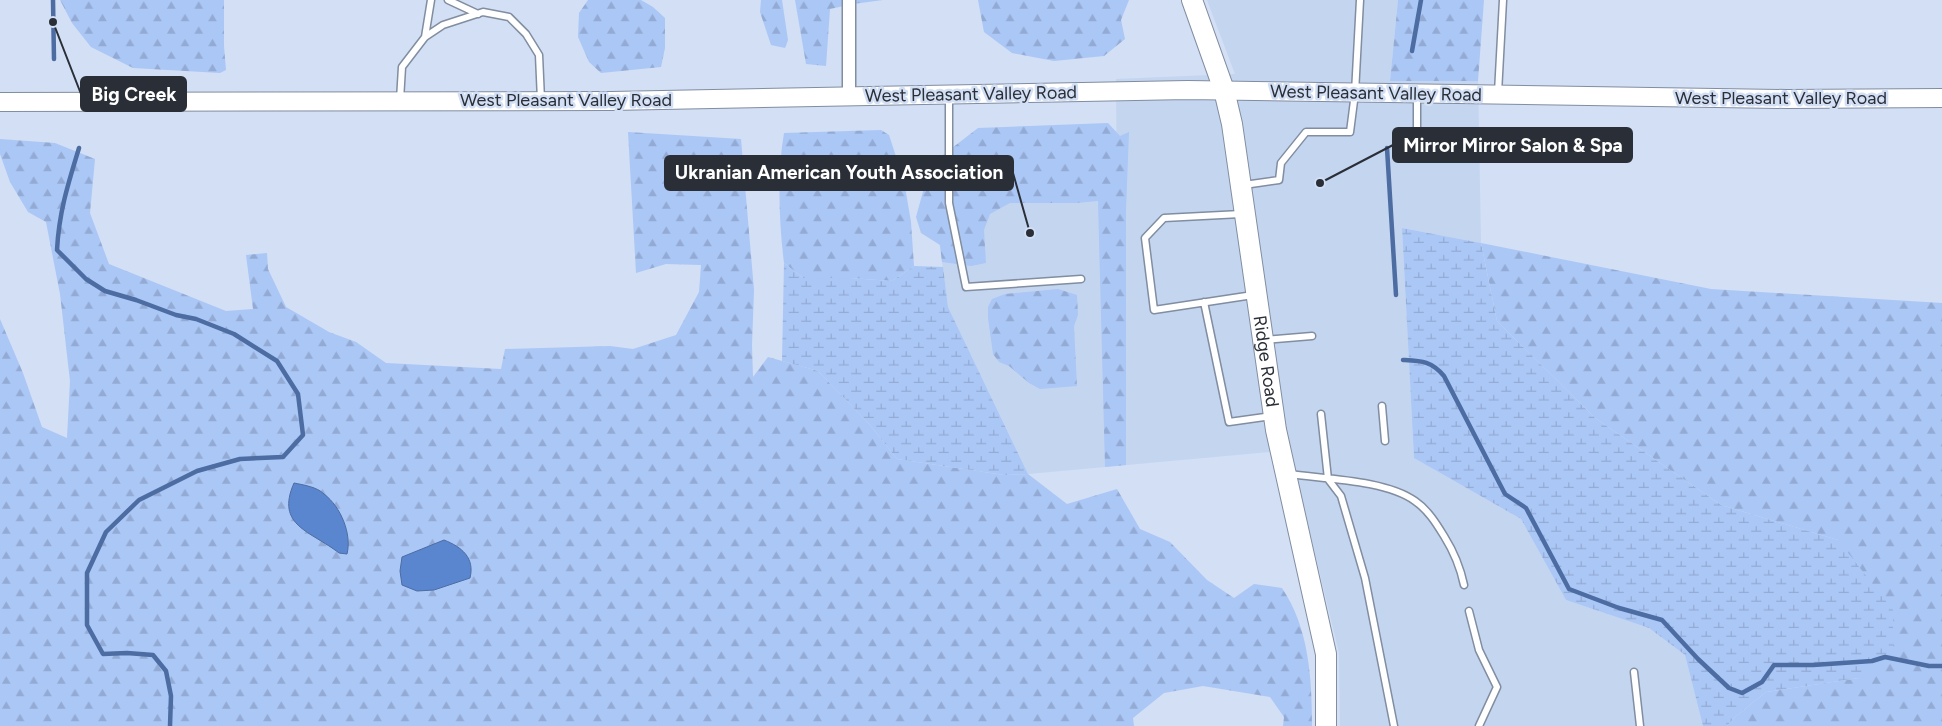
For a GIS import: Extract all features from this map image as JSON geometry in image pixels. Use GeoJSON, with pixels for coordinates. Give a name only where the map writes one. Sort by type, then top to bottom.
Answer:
{"type":"FeatureCollection","features":[{"type":"Feature","properties":{"kind":"main road","name":"Ridge Road"},"geometry":{"type":"LineString","coordinates":[[1192,0],[1224,90],[1232,124],[1274,416],[1326,654],[1326,726]]}},
{"type":"Feature","properties":{"kind":"main road","name":"West Pleasant Valley Road"},"geometry":{"type":"LineString","coordinates":[[0,102],[541,101],[1224,90],[1787,99],[1942,98]]}},
{"type":"Feature","properties":{"kind":"street"},"geometry":{"type":"LineString","coordinates":[[849,0],[849,96]]}},
{"type":"Feature","properties":{"kind":"lane"},"geometry":{"type":"LineString","coordinates":[[425,37],[431,0]]}},
{"type":"Feature","properties":{"kind":"lane"},"geometry":{"type":"LineString","coordinates":[[448,0],[478,14]]}},
{"type":"Feature","properties":{"kind":"lane"},"geometry":{"type":"LineString","coordinates":[[1241,185],[1279,180],[1281,163],[1306,132],[1350,132],[1355,93],[1360,0]]}},
{"type":"Feature","properties":{"kind":"lane"},"geometry":{"type":"LineString","coordinates":[[1498,94],[1503,0]]}},
{"type":"Feature","properties":{"kind":"lane"},"geometry":{"type":"LineString","coordinates":[[400,101],[402,67],[425,37],[442,25],[483,12],[509,17],[526,34],[539,55],[541,101]]}},
{"type":"Feature","properties":{"kind":"lane"},"geometry":{"type":"LineString","coordinates":[[949,94],[949,203],[966,287],[1081,279]]}},
{"type":"Feature","properties":{"kind":"lane"},"geometry":{"type":"LineString","coordinates":[[1417,94],[1416,149],[1464,150]]}},
{"type":"Feature","properties":{"kind":"lane"},"geometry":{"type":"LineString","coordinates":[[1245,214],[1164,218],[1145,238],[1154,310],[1257,295]]}},
{"type":"Feature","properties":{"kind":"lane"},"geometry":{"type":"LineString","coordinates":[[1204,302],[1229,422],[1274,416]]}},
{"type":"Feature","properties":{"kind":"lane"},"geometry":{"type":"LineString","coordinates":[[1263,340],[1312,336]]}},
{"type":"Feature","properties":{"kind":"lane"},"geometry":{"type":"LineString","coordinates":[[1382,406],[1386,441]]}},
{"type":"Feature","properties":{"kind":"lane"},"geometry":{"type":"LineString","coordinates":[[1321,414],[1328,479],[1341,496],[1364,578],[1394,726]]}},
{"type":"Feature","properties":{"kind":"lane"},"geometry":{"type":"LineString","coordinates":[[1286,474],[1379,486],[1394,490],[1415,500],[1432,516],[1453,552],[1460,568],[1464,585]]}},
{"type":"Feature","properties":{"kind":"lane"},"geometry":{"type":"LineString","coordinates":[[1469,611],[1479,650],[1497,687],[1479,726]]}},
{"type":"Feature","properties":{"kind":"lane"},"geometry":{"type":"LineString","coordinates":[[1634,672],[1640,726]]}},
{"type":"Feature","properties":{"kind":"shaded area"},"geometry":{"type":"Polygon","coordinates":[[[1207,0],[1398,0],[1390,81],[1478,81],[1481,243],[1402,228],[1414,458],[1521,519],[1566,600],[1649,628],[1685,655],[1703,726],[1340,726],[1339,653],[1290,450],[1028,474],[948,307],[934,201],[1117,191],[1116,79],[1235,74],[1207,0]]]}},
{"type":"Feature","properties":{"kind":"shaded area"},"geometry":{"type":"Polygon","coordinates":[[[294,483],[318,490],[330,499],[344,521],[348,538],[347,554],[339,553],[307,533],[293,518],[289,509],[289,497],[294,483]]]}},
{"type":"Feature","properties":{"kind":"shaded area"},"geometry":{"type":"Polygon","coordinates":[[[444,540],[466,554],[471,565],[470,578],[434,590],[417,591],[402,585],[400,571],[402,557],[444,540]]]}},
{"type":"Feature","properties":{"kind":"green space"},"geometry":{"type":"Polygon","coordinates":[[[60,0],[224,0],[226,70],[220,73],[133,68],[91,47],[72,23],[60,0]]]}},
{"type":"Feature","properties":{"kind":"green space"},"geometry":{"type":"Polygon","coordinates":[[[588,0],[641,0],[653,7],[665,18],[665,48],[661,67],[601,73],[589,62],[578,37],[579,13],[588,0]]]}},
{"type":"Feature","properties":{"kind":"green space"},"geometry":{"type":"Polygon","coordinates":[[[761,0],[782,0],[788,40],[785,48],[771,45],[760,12],[761,0]]]}},
{"type":"Feature","properties":{"kind":"green space"},"geometry":{"type":"Polygon","coordinates":[[[795,0],[883,0],[830,9],[826,66],[806,64],[795,0]]]}},
{"type":"Feature","properties":{"kind":"green space"},"geometry":{"type":"Polygon","coordinates":[[[978,0],[1129,0],[1121,20],[1125,39],[1104,56],[1054,61],[1012,53],[984,32],[978,0]]]}},
{"type":"Feature","properties":{"kind":"green space"},"geometry":{"type":"Polygon","coordinates":[[[1398,0],[1484,0],[1478,81],[1390,81],[1398,0]]]}},
{"type":"Feature","properties":{"kind":"green space"},"geometry":{"type":"Polygon","coordinates":[[[1108,123],[1120,136],[1129,132],[1126,210],[1126,465],[1105,467],[1098,201],[1010,203],[990,214],[984,230],[986,263],[971,266],[942,262],[940,245],[921,233],[916,217],[924,188],[943,155],[978,128],[1108,123]]]}},
{"type":"Feature","properties":{"kind":"green space"},"geometry":{"type":"Polygon","coordinates":[[[881,130],[889,135],[904,181],[911,222],[914,266],[892,281],[850,278],[803,278],[784,263],[781,231],[780,165],[784,133],[881,130]]]}},
{"type":"Feature","properties":{"kind":"green space"},"geometry":{"type":"Polygon","coordinates":[[[628,132],[741,139],[754,290],[753,377],[768,357],[818,371],[870,425],[897,459],[1004,475],[1028,474],[1067,504],[1117,489],[1140,529],[1170,542],[1207,580],[1234,598],[1254,584],[1282,588],[1298,620],[1307,654],[1310,672],[1312,726],[1283,726],[1284,717],[1270,697],[1203,686],[1164,693],[1133,718],[1134,726],[0,726],[0,319],[23,373],[42,427],[67,438],[70,381],[60,294],[46,222],[28,212],[10,182],[0,154],[0,139],[55,143],[95,159],[90,213],[109,264],[226,311],[253,309],[246,255],[267,253],[268,269],[286,307],[329,332],[356,342],[386,363],[501,369],[505,349],[610,346],[633,349],[676,335],[699,292],[701,265],[666,264],[636,273],[628,132]]]}},
{"type":"Feature","properties":{"kind":"green space"},"geometry":{"type":"Polygon","coordinates":[[[1402,228],[1481,243],[1497,321],[1595,418],[1721,505],[1838,540],[1893,610],[1893,659],[1859,678],[1766,692],[1735,717],[1727,726],[1703,726],[1685,655],[1649,628],[1566,600],[1521,519],[1414,458],[1402,228]]]}},
{"type":"Feature","properties":{"kind":"green space"},"geometry":{"type":"Polygon","coordinates":[[[1481,243],[1711,289],[1942,303],[1942,726],[1727,726],[1735,717],[1766,692],[1859,678],[1838,540],[1721,505],[1595,418],[1497,321],[1481,243]]]}},
{"type":"Feature","properties":{"kind":"green space"},"geometry":{"type":"Polygon","coordinates":[[[784,263],[803,278],[850,278],[892,281],[914,266],[943,267],[948,307],[1028,474],[1004,475],[897,459],[870,425],[818,371],[782,361],[784,263]]]}},
{"type":"Feature","properties":{"kind":"green space"},"geometry":{"type":"Polygon","coordinates":[[[1058,289],[1077,295],[1078,315],[1074,326],[1077,386],[1040,389],[1029,383],[1009,366],[999,362],[993,354],[988,307],[992,299],[1005,294],[1058,289]]]}},
{"type":"Feature","properties":{"kind":"waterway"},"geometry":{"type":"LineString","coordinates":[[53,0],[54,59]]}},
{"type":"Feature","properties":{"kind":"waterway"},"geometry":{"type":"LineString","coordinates":[[1412,51],[1421,0]]}},
{"type":"Feature","properties":{"kind":"waterway"},"geometry":{"type":"LineString","coordinates":[[79,148],[62,211],[57,250],[86,279],[105,291],[176,315],[196,319],[234,334],[277,361],[298,394],[303,435],[283,457],[240,459],[197,471],[139,500],[106,532],[87,573],[87,625],[103,654],[153,655],[166,671],[171,696],[170,726]]}},
{"type":"Feature","properties":{"kind":"waterway"},"geometry":{"type":"LineString","coordinates":[[1387,148],[1396,295]]}},
{"type":"Feature","properties":{"kind":"waterway"},"geometry":{"type":"LineString","coordinates":[[1403,360],[1426,363],[1435,367],[1444,376],[1505,494],[1526,508],[1569,589],[1619,608],[1662,620],[1698,659],[1729,688],[1742,693],[1762,682],[1774,665],[1813,665],[1872,661],[1885,657],[1929,666],[1942,666]]}},
{"type":"Feature","properties":{"kind":"place","name":"Big Creek"},"geometry":{"type":"Point","coordinates":[53,22]}},
{"type":"Feature","properties":{"kind":"place","name":"Mirror Mirror Salon & Spa"},"geometry":{"type":"Point","coordinates":[1320,183]}},
{"type":"Feature","properties":{"kind":"place","name":"Ukranian American Youth Association"},"geometry":{"type":"Point","coordinates":[1030,233]}}]}
